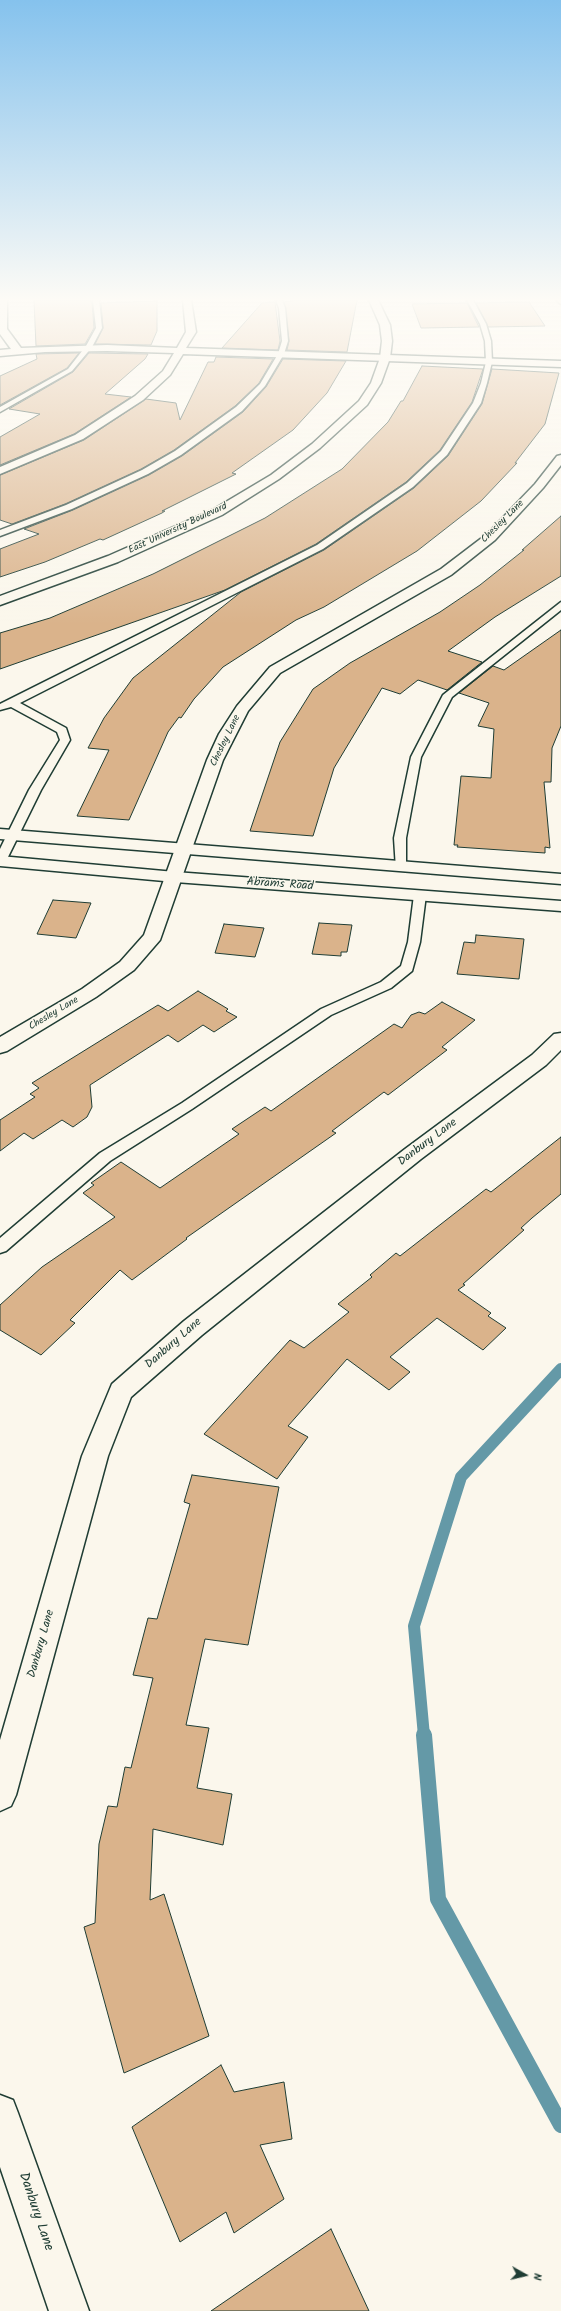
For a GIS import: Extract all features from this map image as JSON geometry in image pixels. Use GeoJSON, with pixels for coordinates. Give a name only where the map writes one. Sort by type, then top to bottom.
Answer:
{"type":"FeatureCollection","features":[{"type":"Feature","properties":{"kind":"street"},"geometry":{"type":"LineString","coordinates":[[0,471],[78,437],[124,408]]}},
{"type":"Feature","properties":{"kind":"street","name":"East University Boulevard"},"geometry":{"type":"LineString","coordinates":[[0,601],[53,583],[113,559],[218,512],[275,477],[316,446],[358,408]]}},
{"type":"Feature","properties":{"kind":"street","name":"Chesley Lane"},"geometry":{"type":"LineString","coordinates":[[0,1046],[89,993],[127,966],[152,936],[175,877],[216,760],[227,734],[242,709],[275,670],[446,572],[491,537],[540,486],[561,458]]}},
{"type":"Feature","properties":{"kind":"street"},"geometry":{"type":"LineString","coordinates":[[7,834],[561,879]]}},
{"type":"Feature","properties":{"kind":"street","name":"Abrams Road"},"geometry":{"type":"LineString","coordinates":[[0,861],[175,877],[561,906]]}},
{"type":"Feature","properties":{"kind":"street","name":"Danbury Lane"},"geometry":{"type":"LineString","coordinates":[[0,1795],[95,1456],[121,1390],[193,1328],[407,1158],[539,1060],[561,1039]]}},
{"type":"Feature","properties":{"kind":"street","name":"Danbury Lane"},"geometry":{"type":"LineString","coordinates":[[0,2113],[69,2311]]}},
{"type":"Feature","properties":{"kind":"lane"},"geometry":{"type":"LineString","coordinates":[[0,533],[100,494],[178,454],[239,408]]}},
{"type":"Feature","properties":{"kind":"lane"},"geometry":{"type":"LineString","coordinates":[[0,707],[12,703],[314,550],[389,502],[410,485],[444,453],[474,408]]}},
{"type":"Feature","properties":{"kind":"lane"},"geometry":{"type":"LineString","coordinates":[[400,866],[400,838],[416,757],[448,694],[561,605]]}},
{"type":"Feature","properties":{"kind":"lane"},"geometry":{"type":"LineString","coordinates":[[0,861],[7,834],[65,740],[62,730],[12,703]]}},
{"type":"Feature","properties":{"kind":"lane"},"geometry":{"type":"LineString","coordinates":[[0,1247],[105,1157],[187,1106],[326,1012],[386,984],[407,968],[414,942],[420,895]]}},
{"type":"Feature","properties":{"kind":"building"},"geometry":{"type":"Polygon","coordinates":[[[114,408],[74,434],[0,465],[0,437],[40,414],[9,409],[114,408]]]}},
{"type":"Feature","properties":{"kind":"building"},"geometry":{"type":"Polygon","coordinates":[[[133,408],[177,408],[180,420],[186,408],[232,408],[174,450],[141,469],[65,504],[12,524],[0,520],[0,475],[84,440],[133,408]]]}},
{"type":"Feature","properties":{"kind":"building"},"geometry":{"type":"Polygon","coordinates":[[[247,408],[313,408],[293,430],[232,473],[236,474],[162,511],[165,511],[162,513],[103,540],[100,539],[45,562],[0,577],[0,549],[39,534],[24,529],[73,510],[149,475],[182,456],[247,408]]]}},
{"type":"Feature","properties":{"kind":"building"},"geometry":{"type":"Polygon","coordinates":[[[397,408],[468,408],[440,450],[406,482],[316,544],[225,590],[0,669],[0,633],[50,618],[153,574],[265,518],[342,469],[388,422],[397,408]]]}},
{"type":"Feature","properties":{"kind":"building"},"geometry":{"type":"Polygon","coordinates":[[[479,408],[549,408],[545,424],[515,463],[517,463],[481,501],[417,551],[324,607],[296,620],[223,667],[194,699],[181,718],[179,717],[168,732],[129,820],[77,816],[109,750],[88,748],[104,718],[133,678],[241,592],[324,550],[414,488],[448,456],[479,408]]]}},
{"type":"Feature","properties":{"kind":"building"},"geometry":{"type":"Polygon","coordinates":[[[561,516],[561,576],[495,617],[448,651],[482,662],[447,690],[418,680],[400,694],[382,688],[334,768],[313,836],[250,831],[280,742],[313,689],[350,663],[440,612],[480,585],[524,550],[522,550],[561,516]]]}},
{"type":"Feature","properties":{"kind":"building"},"geometry":{"type":"Polygon","coordinates":[[[561,630],[561,726],[552,748],[551,782],[544,782],[550,848],[545,847],[545,853],[457,847],[458,845],[454,845],[461,776],[491,778],[494,729],[478,726],[489,703],[459,693],[493,666],[504,670],[561,630]]]}},
{"type":"Feature","properties":{"kind":"building"},"geometry":{"type":"Polygon","coordinates":[[[53,900],[91,903],[76,938],[37,934],[53,900]]]}},
{"type":"Feature","properties":{"kind":"building"},"geometry":{"type":"Polygon","coordinates":[[[319,923],[352,925],[347,952],[341,952],[341,956],[312,954],[319,923]]]}},
{"type":"Feature","properties":{"kind":"building"},"geometry":{"type":"Polygon","coordinates":[[[224,924],[264,928],[255,957],[215,953],[224,924]]]}},
{"type":"Feature","properties":{"kind":"building"},"geometry":{"type":"Polygon","coordinates":[[[476,935],[524,939],[519,979],[457,974],[464,942],[475,943],[476,935]]]}},
{"type":"Feature","properties":{"kind":"building"},"geometry":{"type":"Polygon","coordinates":[[[198,991],[228,1009],[226,1011],[237,1017],[214,1032],[203,1025],[178,1042],[168,1035],[90,1085],[92,1107],[87,1117],[73,1127],[62,1120],[33,1139],[24,1133],[0,1151],[0,1120],[35,1097],[30,1094],[39,1088],[32,1083],[158,1005],[168,1011],[198,991]]]}},
{"type":"Feature","properties":{"kind":"building"},"geometry":{"type":"Polygon","coordinates":[[[442,1002],[475,1020],[442,1047],[447,1050],[388,1095],[384,1092],[332,1131],[336,1133],[186,1238],[187,1239],[132,1280],[120,1270],[70,1320],[75,1323],[41,1355],[0,1330],[0,1305],[42,1267],[115,1217],[83,1193],[94,1185],[91,1183],[121,1162],[160,1188],[239,1134],[232,1129],[265,1107],[271,1111],[394,1024],[402,1028],[411,1015],[419,1012],[425,1014],[442,1002]]]}},
{"type":"Feature","properties":{"kind":"building"},"geometry":{"type":"Polygon","coordinates":[[[561,1137],[561,1194],[521,1228],[524,1230],[458,1290],[491,1313],[488,1316],[506,1328],[483,1350],[437,1318],[390,1357],[410,1372],[389,1390],[347,1359],[288,1426],[308,1437],[277,1479],[204,1434],[290,1340],[304,1348],[349,1312],[338,1304],[372,1277],[370,1275],[396,1253],[400,1256],[486,1189],[491,1192],[561,1137]]]}},
{"type":"Feature","properties":{"kind":"building"},"geometry":{"type":"Polygon","coordinates":[[[192,1475],[279,1487],[248,1645],[205,1639],[186,1725],[209,1728],[197,1788],[232,1794],[223,1845],[153,1829],[150,1900],[164,1894],[209,2036],[124,2073],[84,1927],[95,1923],[99,1844],[108,1806],[117,1807],[125,1767],[131,1768],[153,1678],[133,1675],[148,1618],[157,1619],[190,1504],[184,1502],[192,1475]]]}},
{"type":"Feature","properties":{"kind":"building"},"geometry":{"type":"Polygon","coordinates":[[[221,2065],[234,2092],[284,2082],[292,2139],[260,2145],[284,2199],[234,2233],[226,2212],[180,2242],[132,2127],[221,2065]]]}},
{"type":"Feature","properties":{"kind":"building"},"geometry":{"type":"Polygon","coordinates":[[[331,2229],[369,2311],[211,2311],[331,2229]]]}},
{"type":"Feature","properties":{"kind":"waterway"},"geometry":{"type":"LineString","coordinates":[[424,1736],[414,1626],[461,1477],[561,1369]]}},
{"type":"Feature","properties":{"kind":"waterway"},"geometry":{"type":"LineString","coordinates":[[424,1735],[438,1899],[561,2125]]}}]}
